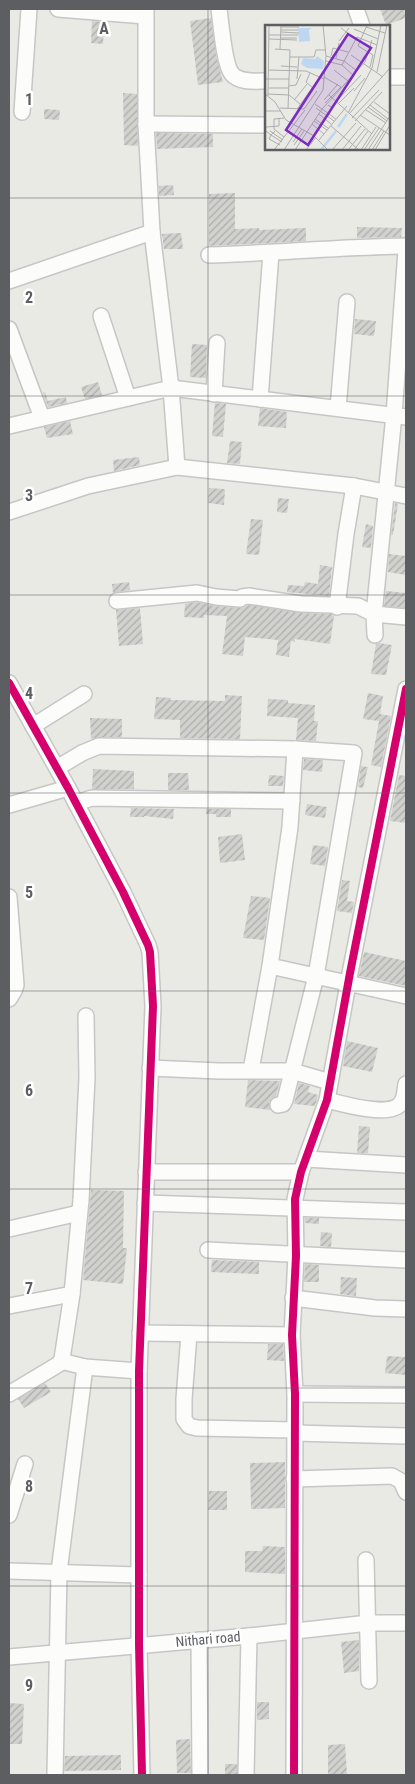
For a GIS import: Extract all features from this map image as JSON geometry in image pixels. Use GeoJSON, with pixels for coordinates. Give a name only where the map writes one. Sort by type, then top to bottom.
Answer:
{"type":"FeatureCollection","features":[{"type":"Feature","properties":{"kind":"street"},"geometry":{"type":"LineString","coordinates":[[22,112],[29,9]]}},
{"type":"Feature","properties":{"kind":"street"},"geometry":{"type":"LineString","coordinates":[[58,9],[145,12],[146,124],[152,232],[171,388],[177,467]]}},
{"type":"Feature","properties":{"kind":"street"},"geometry":{"type":"LineString","coordinates":[[219,9],[228,66],[233,75],[242,80],[265,81]]}},
{"type":"Feature","properties":{"kind":"street"},"geometry":{"type":"LineString","coordinates":[[356,9],[362,25]]}},
{"type":"Feature","properties":{"kind":"street"},"geometry":{"type":"LineString","coordinates":[[390,77],[406,77]]}},
{"type":"Feature","properties":{"kind":"street"},"geometry":{"type":"LineString","coordinates":[[146,124],[265,125]]}},
{"type":"Feature","properties":{"kind":"street"},"geometry":{"type":"LineString","coordinates":[[9,281],[152,232]]}},
{"type":"Feature","properties":{"kind":"street"},"geometry":{"type":"LineString","coordinates":[[209,255],[271,253],[348,247],[406,248],[400,416],[387,492],[374,614],[375,635]]}},
{"type":"Feature","properties":{"kind":"street"},"geometry":{"type":"LineString","coordinates":[[260,399],[271,253]]}},
{"type":"Feature","properties":{"kind":"street"},"geometry":{"type":"LineString","coordinates":[[338,408],[347,302]]}},
{"type":"Feature","properties":{"kind":"street"},"geometry":{"type":"LineString","coordinates":[[100,316],[128,398]]}},
{"type":"Feature","properties":{"kind":"street"},"geometry":{"type":"LineString","coordinates":[[9,329],[42,418]]}},
{"type":"Feature","properties":{"kind":"street"},"geometry":{"type":"LineString","coordinates":[[214,394],[216,343]]}},
{"type":"Feature","properties":{"kind":"street"},"geometry":{"type":"LineString","coordinates":[[9,426],[171,388],[400,416]]}},
{"type":"Feature","properties":{"kind":"street"},"geometry":{"type":"LineString","coordinates":[[9,512],[88,486],[177,467],[354,486],[406,496]]}},
{"type":"Feature","properties":{"kind":"street"},"geometry":{"type":"LineString","coordinates":[[338,607],[346,534],[354,486]]}},
{"type":"Feature","properties":{"kind":"street"},"geometry":{"type":"LineString","coordinates":[[117,601],[197,592],[216,597],[240,599],[242,596],[249,596],[301,604],[338,607],[358,606],[374,614],[406,617]]}},
{"type":"Feature","properties":{"kind":"street"},"geometry":{"type":"LineString","coordinates":[[9,683],[68,788],[123,892],[150,952],[153,1006],[139,1371],[138,1575],[142,1775]]}},
{"type":"Feature","properties":{"kind":"street"},"geometry":{"type":"LineString","coordinates":[[294,1775],[295,1394],[292,1335],[296,1256],[295,1199],[304,1166],[327,1100],[406,689]]}},
{"type":"Feature","properties":{"kind":"street"},"geometry":{"type":"LineString","coordinates":[[33,726],[84,694]]}},
{"type":"Feature","properties":{"kind":"street"},"geometry":{"type":"LineString","coordinates":[[57,768],[82,752],[99,746],[295,749],[354,753],[316,976],[285,1100],[283,1104],[278,1105]]}},
{"type":"Feature","properties":{"kind":"street"},"geometry":{"type":"LineString","coordinates":[[251,1070],[270,966],[290,827],[295,749]]}},
{"type":"Feature","properties":{"kind":"street"},"geometry":{"type":"LineString","coordinates":[[9,805],[68,788]]}},
{"type":"Feature","properties":{"kind":"street"},"geometry":{"type":"LineString","coordinates":[[76,803],[92,798],[292,801]]}},
{"type":"Feature","properties":{"kind":"street"},"geometry":{"type":"LineString","coordinates":[[9,897],[16,986],[9,999]]}},
{"type":"Feature","properties":{"kind":"street"},"geometry":{"type":"LineString","coordinates":[[270,966],[406,996]]}},
{"type":"Feature","properties":{"kind":"street"},"geometry":{"type":"LineString","coordinates":[[61,1362],[72,1294],[79,1213],[87,1078],[86,1016]]}},
{"type":"Feature","properties":{"kind":"street"},"geometry":{"type":"LineString","coordinates":[[150,1068],[219,1071],[292,1071],[330,1082]]}},
{"type":"Feature","properties":{"kind":"street"},"geometry":{"type":"LineString","coordinates":[[327,1100],[356,1107],[384,1109],[396,1107],[402,1102],[406,1084]]}},
{"type":"Feature","properties":{"kind":"street"},"geometry":{"type":"LineString","coordinates":[[146,1172],[304,1166],[406,1165]]}},
{"type":"Feature","properties":{"kind":"street"},"geometry":{"type":"LineString","coordinates":[[145,1203],[406,1212]]}},
{"type":"Feature","properties":{"kind":"street"},"geometry":{"type":"LineString","coordinates":[[9,1229],[79,1213]]}},
{"type":"Feature","properties":{"kind":"street"},"geometry":{"type":"LineString","coordinates":[[208,1250],[296,1256],[406,1260]]}},
{"type":"Feature","properties":{"kind":"street"},"geometry":{"type":"LineString","coordinates":[[9,1306],[72,1294]]}},
{"type":"Feature","properties":{"kind":"street"},"geometry":{"type":"LineString","coordinates":[[293,1298],[376,1308],[406,1309]]}},
{"type":"Feature","properties":{"kind":"street"},"geometry":{"type":"LineString","coordinates":[[140,1333],[292,1335]]}},
{"type":"Feature","properties":{"kind":"street"},"geometry":{"type":"LineString","coordinates":[[189,1334],[184,1399],[184,1419],[188,1426],[197,1428],[406,1436]]}},
{"type":"Feature","properties":{"kind":"street"},"geometry":{"type":"LineString","coordinates":[[9,1394],[61,1362],[85,1367],[139,1371]]}},
{"type":"Feature","properties":{"kind":"street"},"geometry":{"type":"LineString","coordinates":[[54,1775],[59,1572],[85,1367]]}},
{"type":"Feature","properties":{"kind":"street"},"geometry":{"type":"LineString","coordinates":[[295,1394],[406,1394]]}},
{"type":"Feature","properties":{"kind":"street"},"geometry":{"type":"LineString","coordinates":[[9,1515],[25,1464]]}},
{"type":"Feature","properties":{"kind":"street"},"geometry":{"type":"LineString","coordinates":[[294,1479],[392,1476],[401,1481],[406,1492]]}},
{"type":"Feature","properties":{"kind":"street"},"geometry":{"type":"LineString","coordinates":[[366,1560],[369,1681]]}},
{"type":"Feature","properties":{"kind":"street"},"geometry":{"type":"LineString","coordinates":[[9,1570],[138,1575]]}},
{"type":"Feature","properties":{"kind":"street","name":"Nithari road"},"geometry":{"type":"LineString","coordinates":[[9,1657],[249,1636],[369,1623],[406,1622]]}},
{"type":"Feature","properties":{"kind":"street"},"geometry":{"type":"LineString","coordinates":[[246,1775],[249,1636]]}},
{"type":"Feature","properties":{"kind":"street"},"geometry":{"type":"LineString","coordinates":[[199,1640],[200,1775]]}},
{"type":"Feature","properties":{"kind":"building"},"geometry":{"type":"Polygon","coordinates":[[[380,9],[406,9],[406,18],[386,25],[380,9]]]}},
{"type":"Feature","properties":{"kind":"building"},"geometry":{"type":"Polygon","coordinates":[[[211,18],[216,55],[223,82],[198,85],[190,21],[211,18]]]}},
{"type":"Feature","properties":{"kind":"building"},"geometry":{"type":"Polygon","coordinates":[[[92,21],[104,22],[103,44],[91,43],[92,21]]]}},
{"type":"Feature","properties":{"kind":"building"},"geometry":{"type":"Polygon","coordinates":[[[123,93],[137,94],[138,146],[124,145],[123,93]]]}},
{"type":"Feature","properties":{"kind":"building"},"geometry":{"type":"Polygon","coordinates":[[[44,109],[60,110],[59,120],[44,119],[44,109]]]}},
{"type":"Feature","properties":{"kind":"building"},"geometry":{"type":"Polygon","coordinates":[[[156,133],[213,134],[213,147],[157,149],[156,133]]]}},
{"type":"Feature","properties":{"kind":"building"},"geometry":{"type":"Polygon","coordinates":[[[173,185],[174,195],[159,196],[159,186],[173,185]]]}},
{"type":"Feature","properties":{"kind":"building"},"geometry":{"type":"Polygon","coordinates":[[[235,193],[235,229],[306,228],[306,241],[209,246],[209,194],[235,193]]]}},
{"type":"Feature","properties":{"kind":"building"},"geometry":{"type":"Polygon","coordinates":[[[357,227],[402,228],[401,237],[357,238],[357,227]]]}},
{"type":"Feature","properties":{"kind":"building"},"geometry":{"type":"Polygon","coordinates":[[[181,233],[183,249],[164,249],[162,234],[181,233]]]}},
{"type":"Feature","properties":{"kind":"building"},"geometry":{"type":"Polygon","coordinates":[[[355,319],[376,321],[374,336],[354,334],[355,319]]]}},
{"type":"Feature","properties":{"kind":"building"},"geometry":{"type":"Polygon","coordinates":[[[192,344],[207,345],[206,378],[190,377],[192,344]]]}},
{"type":"Feature","properties":{"kind":"building"},"geometry":{"type":"Polygon","coordinates":[[[98,382],[102,395],[85,399],[81,387],[98,382]]]}},
{"type":"Feature","properties":{"kind":"building"},"geometry":{"type":"Polygon","coordinates":[[[45,392],[48,401],[66,397],[67,403],[48,407],[43,393],[45,392]]]}},
{"type":"Feature","properties":{"kind":"building"},"geometry":{"type":"Polygon","coordinates":[[[215,403],[226,404],[223,437],[212,436],[215,403]]]}},
{"type":"Feature","properties":{"kind":"building"},"geometry":{"type":"Polygon","coordinates":[[[260,408],[287,412],[286,428],[258,426],[260,408]]]}},
{"type":"Feature","properties":{"kind":"building"},"geometry":{"type":"Polygon","coordinates":[[[70,421],[73,434],[47,438],[44,427],[70,421]]]}},
{"type":"Feature","properties":{"kind":"building"},"geometry":{"type":"Polygon","coordinates":[[[230,441],[242,442],[240,464],[227,463],[230,441]]]}},
{"type":"Feature","properties":{"kind":"building"},"geometry":{"type":"Polygon","coordinates":[[[139,457],[140,465],[114,471],[113,460],[139,457]]]}},
{"type":"Feature","properties":{"kind":"building"},"geometry":{"type":"Polygon","coordinates":[[[209,488],[225,489],[224,505],[208,503],[209,488]]]}},
{"type":"Feature","properties":{"kind":"building"},"geometry":{"type":"Polygon","coordinates":[[[278,498],[289,499],[287,513],[277,512],[278,498]]]}},
{"type":"Feature","properties":{"kind":"building"},"geometry":{"type":"Polygon","coordinates":[[[395,503],[398,504],[393,535],[391,535],[395,503]]]}},
{"type":"Feature","properties":{"kind":"building"},"geometry":{"type":"Polygon","coordinates":[[[251,519],[263,520],[259,555],[246,554],[251,519]]]}},
{"type":"Feature","properties":{"kind":"building"},"geometry":{"type":"Polygon","coordinates":[[[366,524],[373,526],[371,548],[362,547],[366,524]]]}},
{"type":"Feature","properties":{"kind":"building"},"geometry":{"type":"Polygon","coordinates":[[[389,554],[406,556],[406,575],[388,572],[389,554]]]}},
{"type":"Feature","properties":{"kind":"building"},"geometry":{"type":"Polygon","coordinates":[[[320,565],[332,567],[329,596],[287,592],[288,585],[304,586],[305,582],[318,584],[320,565]]]}},
{"type":"Feature","properties":{"kind":"building"},"geometry":{"type":"Polygon","coordinates":[[[129,582],[130,590],[113,593],[112,584],[129,582]]]}},
{"type":"Feature","properties":{"kind":"building"},"geometry":{"type":"Polygon","coordinates":[[[386,591],[406,593],[406,608],[384,606],[386,591]]]}},
{"type":"Feature","properties":{"kind":"building"},"geometry":{"type":"Polygon","coordinates":[[[196,602],[215,606],[240,608],[249,605],[300,613],[331,614],[334,616],[330,644],[295,639],[295,642],[291,641],[289,657],[276,655],[278,640],[245,637],[243,656],[222,654],[227,616],[204,615],[204,618],[184,617],[185,604],[196,602]]]}},
{"type":"Feature","properties":{"kind":"building"},"geometry":{"type":"Polygon","coordinates":[[[140,608],[143,644],[119,646],[116,610],[140,608]]]}},
{"type":"Feature","properties":{"kind":"building"},"geometry":{"type":"Polygon","coordinates":[[[376,644],[392,645],[386,675],[371,674],[376,644]]]}},
{"type":"Feature","properties":{"kind":"building"},"geometry":{"type":"Polygon","coordinates":[[[368,693],[383,696],[380,714],[391,716],[381,767],[371,765],[379,721],[363,719],[368,693]]]}},
{"type":"Feature","properties":{"kind":"building"},"geometry":{"type":"Polygon","coordinates":[[[225,695],[242,696],[240,739],[180,738],[180,720],[154,719],[156,697],[171,698],[170,700],[225,701],[225,695]]]}},
{"type":"Feature","properties":{"kind":"building"},"geometry":{"type":"Polygon","coordinates":[[[268,699],[288,700],[288,703],[315,705],[314,721],[318,721],[316,741],[296,740],[298,718],[267,716],[268,699]]]}},
{"type":"Feature","properties":{"kind":"building"},"geometry":{"type":"Polygon","coordinates":[[[90,718],[122,719],[122,737],[91,739],[90,718]]]}},
{"type":"Feature","properties":{"kind":"building"},"geometry":{"type":"Polygon","coordinates":[[[304,759],[323,760],[322,772],[303,770],[304,759]]]}},
{"type":"Feature","properties":{"kind":"building"},"geometry":{"type":"Polygon","coordinates":[[[361,766],[368,767],[363,788],[358,787],[361,766]]]}},
{"type":"Feature","properties":{"kind":"building"},"geometry":{"type":"Polygon","coordinates":[[[93,769],[134,771],[134,789],[92,789],[93,769]]]}},
{"type":"Feature","properties":{"kind":"building"},"geometry":{"type":"Polygon","coordinates":[[[168,773],[188,773],[189,790],[168,790],[168,773]]]}},
{"type":"Feature","properties":{"kind":"building"},"geometry":{"type":"Polygon","coordinates":[[[269,775],[284,776],[283,786],[268,786],[269,775]]]}},
{"type":"Feature","properties":{"kind":"building"},"geometry":{"type":"Polygon","coordinates":[[[399,775],[406,776],[406,823],[390,821],[399,775]]]}},
{"type":"Feature","properties":{"kind":"building"},"geometry":{"type":"Polygon","coordinates":[[[307,804],[327,807],[325,818],[305,815],[307,804]]]}},
{"type":"Feature","properties":{"kind":"building"},"geometry":{"type":"Polygon","coordinates":[[[131,808],[174,809],[173,819],[144,816],[130,817],[131,808]]]}},
{"type":"Feature","properties":{"kind":"building"},"geometry":{"type":"Polygon","coordinates":[[[206,809],[231,809],[231,817],[216,817],[216,814],[206,814],[206,809]]]}},
{"type":"Feature","properties":{"kind":"building"},"geometry":{"type":"Polygon","coordinates":[[[242,834],[245,860],[220,863],[218,837],[242,834]]]}},
{"type":"Feature","properties":{"kind":"building"},"geometry":{"type":"Polygon","coordinates":[[[313,845],[328,847],[325,866],[310,864],[313,845]]]}},
{"type":"Feature","properties":{"kind":"building"},"geometry":{"type":"Polygon","coordinates":[[[342,880],[350,881],[347,901],[354,902],[352,913],[337,911],[342,880]]]}},
{"type":"Feature","properties":{"kind":"building"},"geometry":{"type":"Polygon","coordinates":[[[251,896],[270,898],[264,940],[243,938],[251,896]]]}},
{"type":"Feature","properties":{"kind":"building"},"geometry":{"type":"Polygon","coordinates":[[[364,952],[406,961],[406,986],[359,976],[364,952]]]}},
{"type":"Feature","properties":{"kind":"building"},"geometry":{"type":"Polygon","coordinates":[[[347,1041],[378,1048],[372,1072],[343,1066],[347,1041]]]}},
{"type":"Feature","properties":{"kind":"building"},"geometry":{"type":"Polygon","coordinates":[[[248,1080],[280,1081],[276,1096],[269,1102],[270,1110],[245,1107],[248,1080]]]}},
{"type":"Feature","properties":{"kind":"building"},"geometry":{"type":"Polygon","coordinates":[[[299,1083],[310,1086],[308,1092],[318,1095],[315,1106],[294,1104],[299,1083]]]}},
{"type":"Feature","properties":{"kind":"building"},"geometry":{"type":"Polygon","coordinates":[[[359,1126],[370,1127],[368,1153],[357,1153],[359,1126]]]}},
{"type":"Feature","properties":{"kind":"building"},"geometry":{"type":"Polygon","coordinates":[[[91,1190],[124,1191],[123,1248],[127,1248],[123,1284],[83,1280],[91,1190]]]}},
{"type":"Feature","properties":{"kind":"building"},"geometry":{"type":"Polygon","coordinates":[[[305,1218],[319,1218],[319,1224],[305,1223],[305,1218]]]}},
{"type":"Feature","properties":{"kind":"building"},"geometry":{"type":"Polygon","coordinates":[[[321,1232],[332,1233],[331,1247],[320,1246],[321,1232]]]}},
{"type":"Feature","properties":{"kind":"building"},"geometry":{"type":"Polygon","coordinates":[[[212,1260],[259,1262],[259,1274],[211,1272],[212,1260]]]}},
{"type":"Feature","properties":{"kind":"building"},"geometry":{"type":"Polygon","coordinates":[[[305,1264],[319,1265],[319,1282],[304,1282],[305,1264]]]}},
{"type":"Feature","properties":{"kind":"building"},"geometry":{"type":"Polygon","coordinates":[[[341,1277],[357,1278],[356,1296],[340,1294],[341,1277]]]}},
{"type":"Feature","properties":{"kind":"building"},"geometry":{"type":"Polygon","coordinates":[[[268,1344],[283,1344],[284,1361],[267,1360],[268,1344]]]}},
{"type":"Feature","properties":{"kind":"building"},"geometry":{"type":"Polygon","coordinates":[[[387,1356],[406,1357],[406,1375],[385,1373],[387,1356]]]}},
{"type":"Feature","properties":{"kind":"building"},"geometry":{"type":"Polygon","coordinates":[[[45,1383],[51,1392],[24,1408],[18,1399],[45,1383]]]}},
{"type":"Feature","properties":{"kind":"building"},"geometry":{"type":"Polygon","coordinates":[[[285,1462],[285,1508],[251,1509],[250,1463],[285,1462]]]}},
{"type":"Feature","properties":{"kind":"building"},"geometry":{"type":"Polygon","coordinates":[[[209,1491],[227,1491],[227,1510],[208,1510],[209,1491]]]}},
{"type":"Feature","properties":{"kind":"building"},"geometry":{"type":"Polygon","coordinates":[[[263,1546],[285,1547],[285,1574],[245,1572],[245,1551],[262,1551],[263,1546]]]}},
{"type":"Feature","properties":{"kind":"building"},"geometry":{"type":"Polygon","coordinates":[[[359,1640],[359,1671],[344,1673],[341,1642],[359,1640]]]}},
{"type":"Feature","properties":{"kind":"building"},"geometry":{"type":"Polygon","coordinates":[[[257,1702],[269,1702],[269,1719],[257,1720],[257,1702]]]}},
{"type":"Feature","properties":{"kind":"building"},"geometry":{"type":"Polygon","coordinates":[[[9,1703],[24,1704],[22,1744],[9,1744],[9,1703]]]}},
{"type":"Feature","properties":{"kind":"building"},"geometry":{"type":"Polygon","coordinates":[[[190,1739],[191,1773],[177,1773],[176,1740],[190,1739]]]}},
{"type":"Feature","properties":{"kind":"building"},"geometry":{"type":"Polygon","coordinates":[[[345,1744],[347,1775],[328,1775],[328,1745],[345,1744]]]}},
{"type":"Feature","properties":{"kind":"building"},"geometry":{"type":"Polygon","coordinates":[[[121,1755],[121,1770],[64,1771],[65,1756],[121,1755]]]}},
{"type":"Feature","properties":{"kind":"building"},"geometry":{"type":"Polygon","coordinates":[[[225,1764],[237,1764],[237,1775],[225,1775],[225,1764]]]}},
{"type":"Feature","properties":{"kind":"cycle path"},"geometry":{"type":"LineString","coordinates":[[9,683],[68,788],[123,892],[150,952],[153,1006],[139,1371],[139,1645],[142,1775]]}},
{"type":"Feature","properties":{"kind":"cycle path"},"geometry":{"type":"LineString","coordinates":[[294,1775],[295,1394],[292,1335],[296,1256],[295,1199],[301,1172],[327,1100],[406,689]]}}]}
